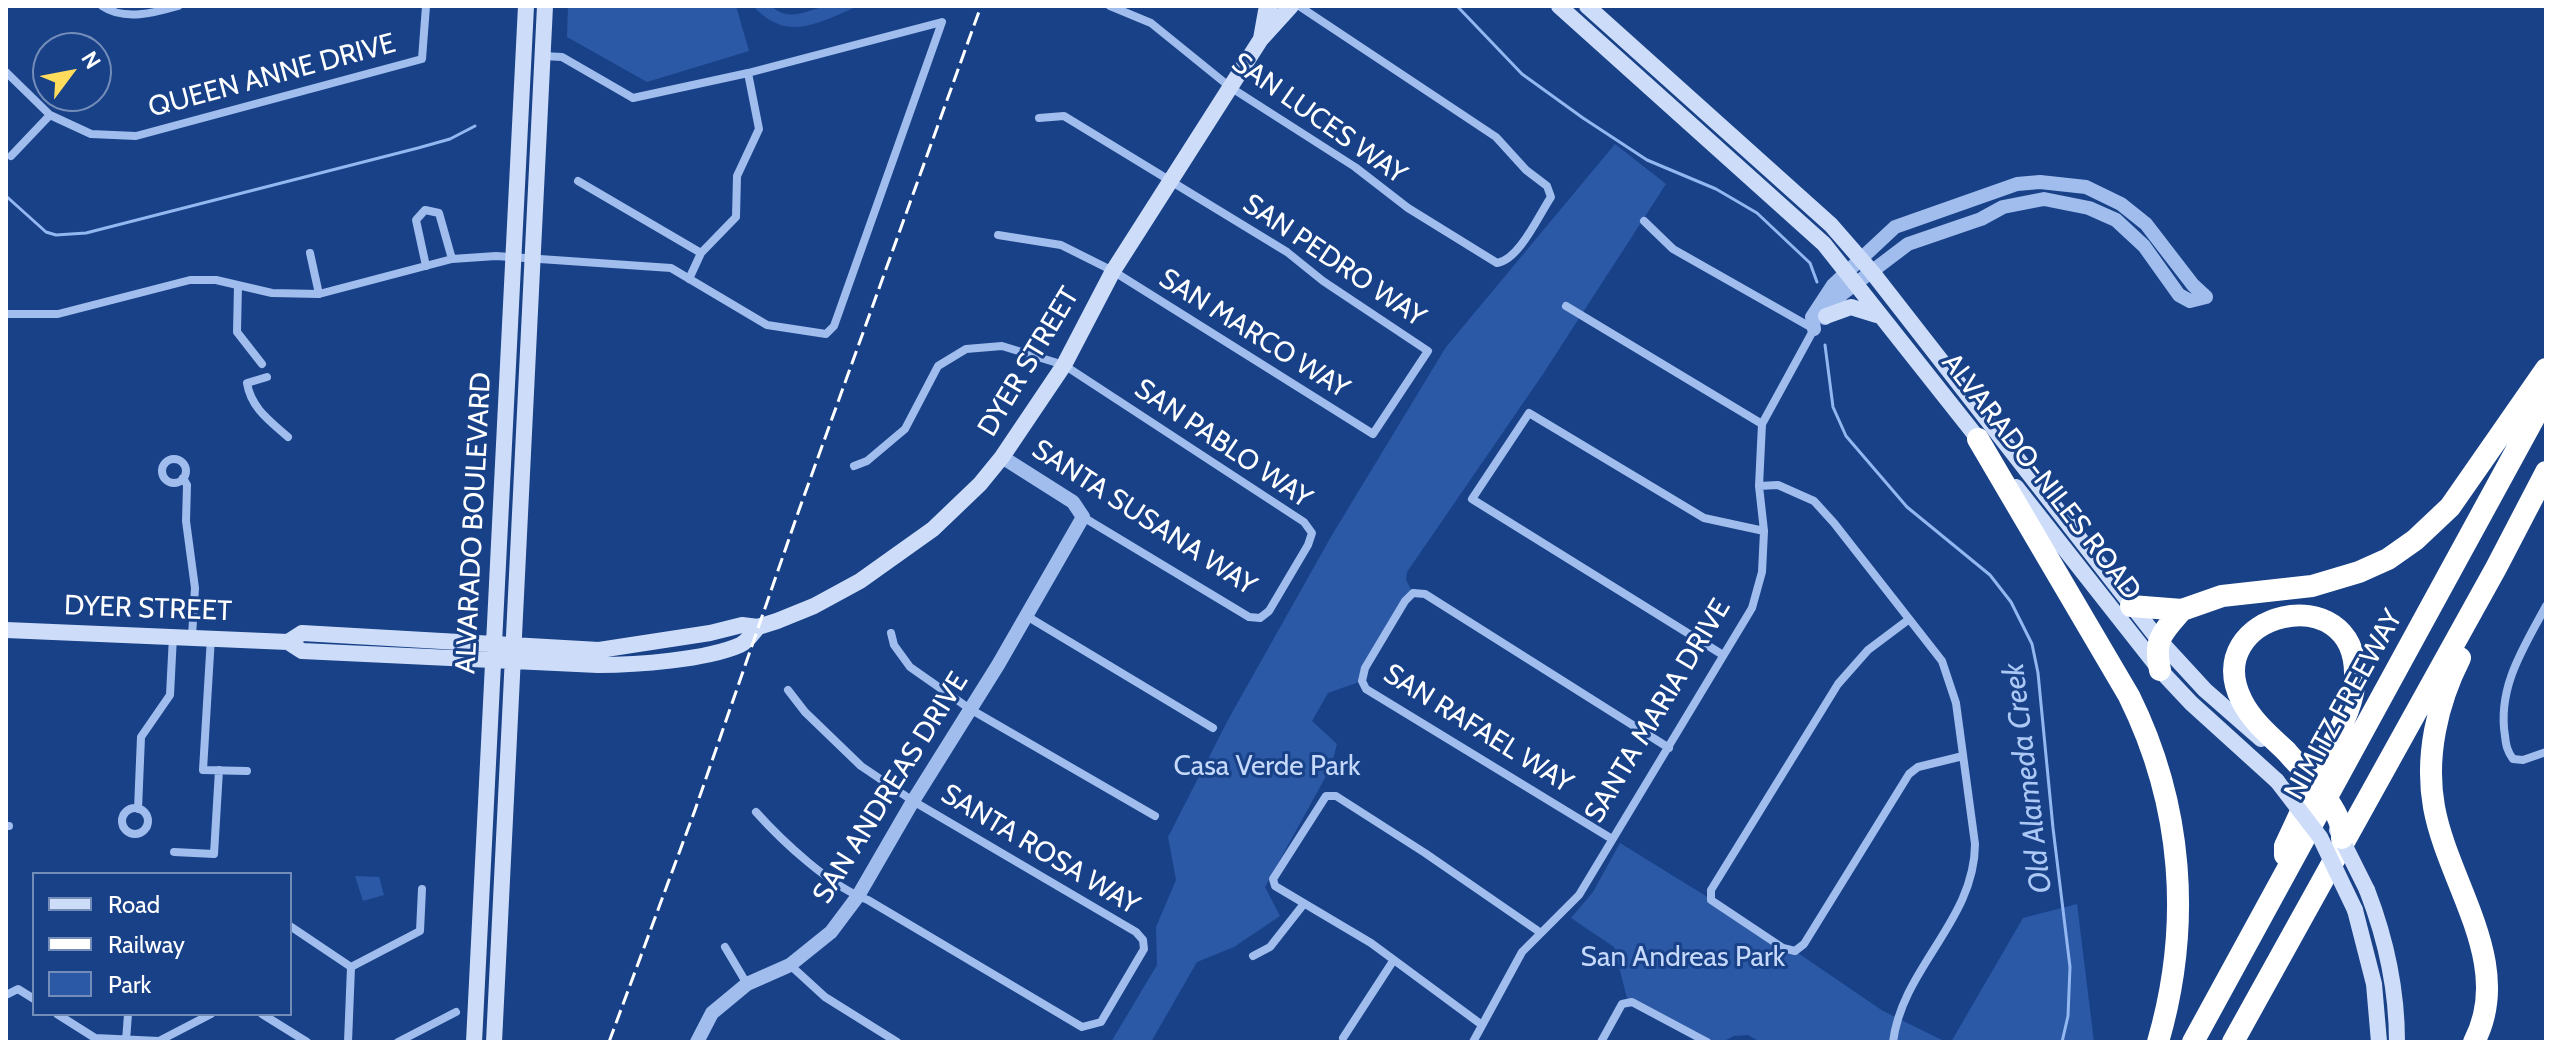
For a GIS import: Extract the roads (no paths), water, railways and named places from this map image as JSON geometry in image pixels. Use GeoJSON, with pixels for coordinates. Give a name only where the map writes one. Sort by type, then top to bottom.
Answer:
{"type":"FeatureCollection","features":[{"type":"Feature","properties":{"kind":"highway"},"geometry":{"type":"LineString","coordinates":[[2131,606],[2182,610],[2222,596],[2334,581],[2374,566],[2402,550],[2450,507],[2546,369]]}},
{"type":"Feature","properties":{"kind":"highway","name":"NIMITZ FREEWAY"},"geometry":{"type":"LineString","coordinates":[[2193,1042],[2546,396]]}},
{"type":"Feature","properties":{"kind":"highway"},"geometry":{"type":"LineString","coordinates":[[1978,439],[2118,676],[2139,717],[2159,769],[2173,826],[2179,897],[2175,969],[2158,1042]]}},
{"type":"Feature","properties":{"kind":"highway"},"geometry":{"type":"LineString","coordinates":[[2233,1042],[2546,472]]}},
{"type":"Feature","properties":{"kind":"highway"},"geometry":{"type":"LineString","coordinates":[[2474,1042],[2484,1024],[2488,983],[2483,953],[2439,828],[2431,778],[2433,746],[2444,698],[2490,598],[2496,568]]}},
{"type":"Feature","properties":{"kind":"highway"},"geometry":{"type":"LineString","coordinates":[[2160,670],[2156,652],[2158,639],[2182,610]]}},
{"type":"Feature","properties":{"kind":"highway"},"geometry":{"type":"LineString","coordinates":[[2285,876],[2285,846],[2348,711],[2355,676],[2352,653],[2340,633],[2320,619],[2298,614],[2275,617],[2256,628],[2242,646],[2235,668],[2238,692],[2253,719],[2284,755],[2334,810],[2343,826],[2342,838]]}},
{"type":"Feature","properties":{"kind":"highway"},"geometry":{"type":"LineString","coordinates":[[2206,1042],[2268,928],[2269,905]]}},
{"type":"Feature","properties":{"kind":"highway"},"geometry":{"type":"LineString","coordinates":[[2460,1042],[2475,1029],[2487,1010]]}},
{"type":"Feature","properties":{"kind":"main road","name":"ALVARADO BOULEVARD"},"geometry":{"type":"LineString","coordinates":[[474,1042],[526,6]]}},
{"type":"Feature","properties":{"kind":"main road","name":"ALVARADO BOULEVARD"},"geometry":{"type":"LineString","coordinates":[[494,1042],[545,6]]}},
{"type":"Feature","properties":{"kind":"main road","name":"DYER STREET"},"geometry":{"type":"LineString","coordinates":[[1261,39],[1266,11],[1270,6]]}},
{"type":"Feature","properties":{"kind":"main road","name":"DYER STREET"},"geometry":{"type":"LineString","coordinates":[[6,630],[211,636],[288,642],[302,651],[310,652],[630,665],[695,656],[742,644],[758,627],[814,606],[860,581],[933,529],[980,484],[1002,457],[1064,365],[1113,271],[1261,39],[1291,6]]}},
{"type":"Feature","properties":{"kind":"main road","name":"ALVARADO-NILES ROAD"},"geometry":{"type":"LineString","coordinates":[[1559,6],[1824,244],[2160,670],[2273,776],[2320,837],[2355,910],[2374,984],[2379,1042]]}},
{"type":"Feature","properties":{"kind":"main road","name":"ALVARADO-NILES ROAD"},"geometry":{"type":"LineString","coordinates":[[1587,6],[1831,225],[1861,258],[2158,639],[2205,690],[2284,755]]}},
{"type":"Feature","properties":{"kind":"main road"},"geometry":{"type":"LineString","coordinates":[[1826,316],[1851,307],[1880,316]]}},
{"type":"Feature","properties":{"kind":"main road","name":"DYER STREET"},"geometry":{"type":"LineString","coordinates":[[288,642],[302,633],[616,649],[742,625],[758,627]]}},
{"type":"Feature","properties":{"kind":"main road"},"geometry":{"type":"LineString","coordinates":[[310,652],[320,644],[360,646],[372,636]]}},
{"type":"Feature","properties":{"kind":"main road"},"geometry":{"type":"LineString","coordinates":[[2342,838],[2367,890],[2389,960],[2396,1006],[2397,1042]]}},
{"type":"Feature","properties":{"kind":"street"},"geometry":{"type":"LineString","coordinates":[[102,6],[114,14],[154,13],[178,6]]}},
{"type":"Feature","properties":{"kind":"street","name":"QUEEN ANNE DRIVE"},"geometry":{"type":"LineString","coordinates":[[6,72],[50,115],[91,134],[136,136],[422,59],[426,6]]}},
{"type":"Feature","properties":{"kind":"street","name":"SAN LUCES WAY"},"geometry":{"type":"LineString","coordinates":[[1110,6],[1151,23],[1230,87],[1355,167],[1408,208],[1497,263],[1506,262],[1516,253],[1551,197],[1547,186],[1526,170],[1496,137],[1299,6]]}},
{"type":"Feature","properties":{"kind":"street"},"geometry":{"type":"LineString","coordinates":[[6,314],[58,314],[190,280],[216,280],[272,293],[319,294],[452,259],[513,257],[671,268],[767,325],[826,334],[834,326],[942,22],[748,73],[633,98],[562,57],[543,56]]}},
{"type":"Feature","properties":{"kind":"street"},"geometry":{"type":"LineString","coordinates":[[689,279],[701,253],[736,217],[737,176],[759,129],[748,73]]}},
{"type":"Feature","properties":{"kind":"street"},"geometry":{"type":"LineString","coordinates":[[11,156],[50,115]]}},
{"type":"Feature","properties":{"kind":"street"},"geometry":{"type":"LineString","coordinates":[[1039,118],[1064,116],[1171,181]]}},
{"type":"Feature","properties":{"kind":"street"},"geometry":{"type":"LineString","coordinates":[[578,181],[701,253]]}},
{"type":"Feature","properties":{"kind":"street","name":"SAN PEDRO WAY"},"geometry":{"type":"LineString","coordinates":[[1171,181],[1287,252],[1323,281],[1428,351],[1373,434]]}},
{"type":"Feature","properties":{"kind":"street","name":"SANTA MARIA DRIVE"},"geometry":{"type":"LineString","coordinates":[[1473,1042],[1522,952],[1579,895],[1752,608],[1762,572],[1764,531],[1759,486],[1762,424],[1814,329],[1842,294],[1851,278],[1861,258],[1895,227],[1924,215],[2017,184],[2064,184],[2103,194],[2133,213],[2206,297],[2190,301],[2179,295],[2144,246],[2116,220],[2089,208],[2044,199],[2003,207],[1981,219],[1908,244],[1872,272],[1851,278],[1833,285],[1812,317],[1814,329]]}},
{"type":"Feature","properties":{"kind":"street"},"geometry":{"type":"LineString","coordinates":[[426,266],[416,220],[425,210],[439,213],[452,259]]}},
{"type":"Feature","properties":{"kind":"street"},"geometry":{"type":"LineString","coordinates":[[1644,221],[1673,249],[1814,329]]}},
{"type":"Feature","properties":{"kind":"street","name":"SAN MARCO WAY"},"geometry":{"type":"LineString","coordinates":[[998,235],[1061,245],[1113,271],[1373,434]]}},
{"type":"Feature","properties":{"kind":"street"},"geometry":{"type":"LineString","coordinates":[[310,253],[319,294]]}},
{"type":"Feature","properties":{"kind":"street"},"geometry":{"type":"LineString","coordinates":[[238,285],[237,332],[262,364]]}},
{"type":"Feature","properties":{"kind":"street"},"geometry":{"type":"LineString","coordinates":[[1566,306],[1762,424]]}},
{"type":"Feature","properties":{"kind":"street","name":"SAN PABLO WAY"},"geometry":{"type":"LineString","coordinates":[[854,466],[867,461],[905,429],[938,366],[966,349],[1002,346],[1064,365],[1304,522],[1312,533],[1308,545],[1269,611],[1260,618]]}},
{"type":"Feature","properties":{"kind":"street"},"geometry":{"type":"LineString","coordinates":[[267,377],[247,383],[248,391],[258,410],[288,437]]}},
{"type":"Feature","properties":{"kind":"street"},"geometry":{"type":"LineString","coordinates":[[1723,655],[1472,499],[1529,413],[1704,518],[1764,531]]}},
{"type":"Feature","properties":{"kind":"street","name":"SANTA SUSANA WAY"},"geometry":{"type":"LineString","coordinates":[[1002,457],[1073,502],[1083,517],[1249,617],[1260,618]]}},
{"type":"Feature","properties":{"kind":"street"},"geometry":{"type":"LineString","coordinates":[[183,478],[187,485],[186,521],[195,588],[192,636]]}},
{"type":"Feature","properties":{"kind":"street"},"geometry":{"type":"LineString","coordinates":[[1759,486],[1778,485],[1814,501],[1834,523],[1942,661],[1956,703],[1975,863],[1959,909],[1911,983],[1900,1008],[1893,1042]]}},
{"type":"Feature","properties":{"kind":"street","name":"SAN ANDREAS DRIVE"},"geometry":{"type":"LineString","coordinates":[[697,1042],[712,1013],[747,984],[790,965],[831,932],[858,896],[1083,517]]}},
{"type":"Feature","properties":{"kind":"street","name":"SAN RAFAEL WAY"},"geometry":{"type":"LineString","coordinates":[[1612,839],[1366,689],[1362,681],[1365,668],[1405,601],[1413,593],[1425,594],[1669,748]]}},
{"type":"Feature","properties":{"kind":"street"},"geometry":{"type":"LineString","coordinates":[[2546,606],[2514,667],[2504,694],[2503,722],[2507,751],[2513,759],[2523,760],[2546,752]]}},
{"type":"Feature","properties":{"kind":"street"},"geometry":{"type":"LineString","coordinates":[[1025,615],[1213,728]]}},
{"type":"Feature","properties":{"kind":"street"},"geometry":{"type":"LineString","coordinates":[[1908,620],[1868,650],[1838,684],[1711,890],[1711,900],[1783,948],[1795,951],[1804,944],[1909,774],[1918,767],[1963,756]]}},
{"type":"Feature","properties":{"kind":"street"},"geometry":{"type":"LineString","coordinates":[[891,633],[894,645],[910,667],[970,709],[1155,816]]}},
{"type":"Feature","properties":{"kind":"street"},"geometry":{"type":"LineString","coordinates":[[138,809],[141,737],[170,695],[173,635]]}},
{"type":"Feature","properties":{"kind":"street"},"geometry":{"type":"LineString","coordinates":[[211,636],[203,770],[247,771]]}},
{"type":"Feature","properties":{"kind":"street","name":"SANTA ROSA WAY"},"geometry":{"type":"LineString","coordinates":[[788,690],[805,712],[861,766],[913,801],[1123,924],[1143,940],[1144,949],[1101,1022],[1082,1027],[858,896]]}},
{"type":"Feature","properties":{"kind":"street"},"geometry":{"type":"LineString","coordinates":[[174,852],[214,854],[219,770]]}},
{"type":"Feature","properties":{"kind":"street"},"geometry":{"type":"LineString","coordinates":[[1482,1025],[1371,943],[1275,886],[1273,879],[1326,796],[1336,796],[1541,933]]}},
{"type":"Feature","properties":{"kind":"street"},"geometry":{"type":"LineString","coordinates":[[756,812],[811,865],[858,896]]}},
{"type":"Feature","properties":{"kind":"street"},"geometry":{"type":"LineString","coordinates":[[351,967],[420,931],[422,889]]}},
{"type":"Feature","properties":{"kind":"street"},"geometry":{"type":"LineString","coordinates":[[1253,956],[1270,947],[1303,905]]}},
{"type":"Feature","properties":{"kind":"street"},"geometry":{"type":"LineString","coordinates":[[292,927],[351,967]]}},
{"type":"Feature","properties":{"kind":"street"},"geometry":{"type":"LineString","coordinates":[[725,947],[747,984]]}},
{"type":"Feature","properties":{"kind":"street"},"geometry":{"type":"LineString","coordinates":[[1343,1038],[1393,961]]}},
{"type":"Feature","properties":{"kind":"street"},"geometry":{"type":"LineString","coordinates":[[790,965],[825,997],[897,1042]]}},
{"type":"Feature","properties":{"kind":"street"},"geometry":{"type":"LineString","coordinates":[[348,1042],[351,967]]}},
{"type":"Feature","properties":{"kind":"street"},"geometry":{"type":"LineString","coordinates":[[6,995],[18,989],[32,998]]}},
{"type":"Feature","properties":{"kind":"street"},"geometry":{"type":"LineString","coordinates":[[1601,1042],[1622,1004],[1628,1002],[1707,1042]]}},
{"type":"Feature","properties":{"kind":"street"},"geometry":{"type":"LineString","coordinates":[[398,1042],[456,1012]]}},
{"type":"Feature","properties":{"kind":"street"},"geometry":{"type":"LineString","coordinates":[[60,1016],[95,1038],[126,1041],[159,1041],[207,1016]]}},
{"type":"Feature","properties":{"kind":"street"},"geometry":{"type":"LineString","coordinates":[[126,1041],[128,1016]]}},
{"type":"Feature","properties":{"kind":"street"},"geometry":{"type":"LineString","coordinates":[[265,1016],[307,1042]]}},
{"type":"Feature","properties":{"kind":"waterway","name":"Old Alameda Creek"},"geometry":{"type":"LineString","coordinates":[[1457,6],[1522,74],[1583,118],[1647,160],[1716,189],[1757,213],[1810,263],[1817,282]]}},
{"type":"Feature","properties":{"kind":"waterway"},"geometry":{"type":"LineString","coordinates":[[6,196],[46,232],[56,235],[86,233],[418,148],[450,139],[475,126]]}},
{"type":"Feature","properties":{"kind":"waterway","name":"Old Alameda Creek"},"geometry":{"type":"LineString","coordinates":[[1825,345],[1833,407],[1846,436],[1907,507],[1990,575],[2011,602],[2032,644],[2038,673],[2070,967],[2068,1016],[2062,1042]]}},
{"type":"Feature","properties":{"kind":"railway"},"geometry":{"type":"LineString","coordinates":[[609,1042],[695,810],[799,510],[981,6]]}},
{"type":"Feature","properties":{"kind":"park label","name":"Casa Verde Park"},"geometry":{"type":"Point","coordinates":[1267,767]}},
{"type":"Feature","properties":{"kind":"park label","name":"San Andreas Park"},"geometry":{"type":"Point","coordinates":[1683,958]}}]}
